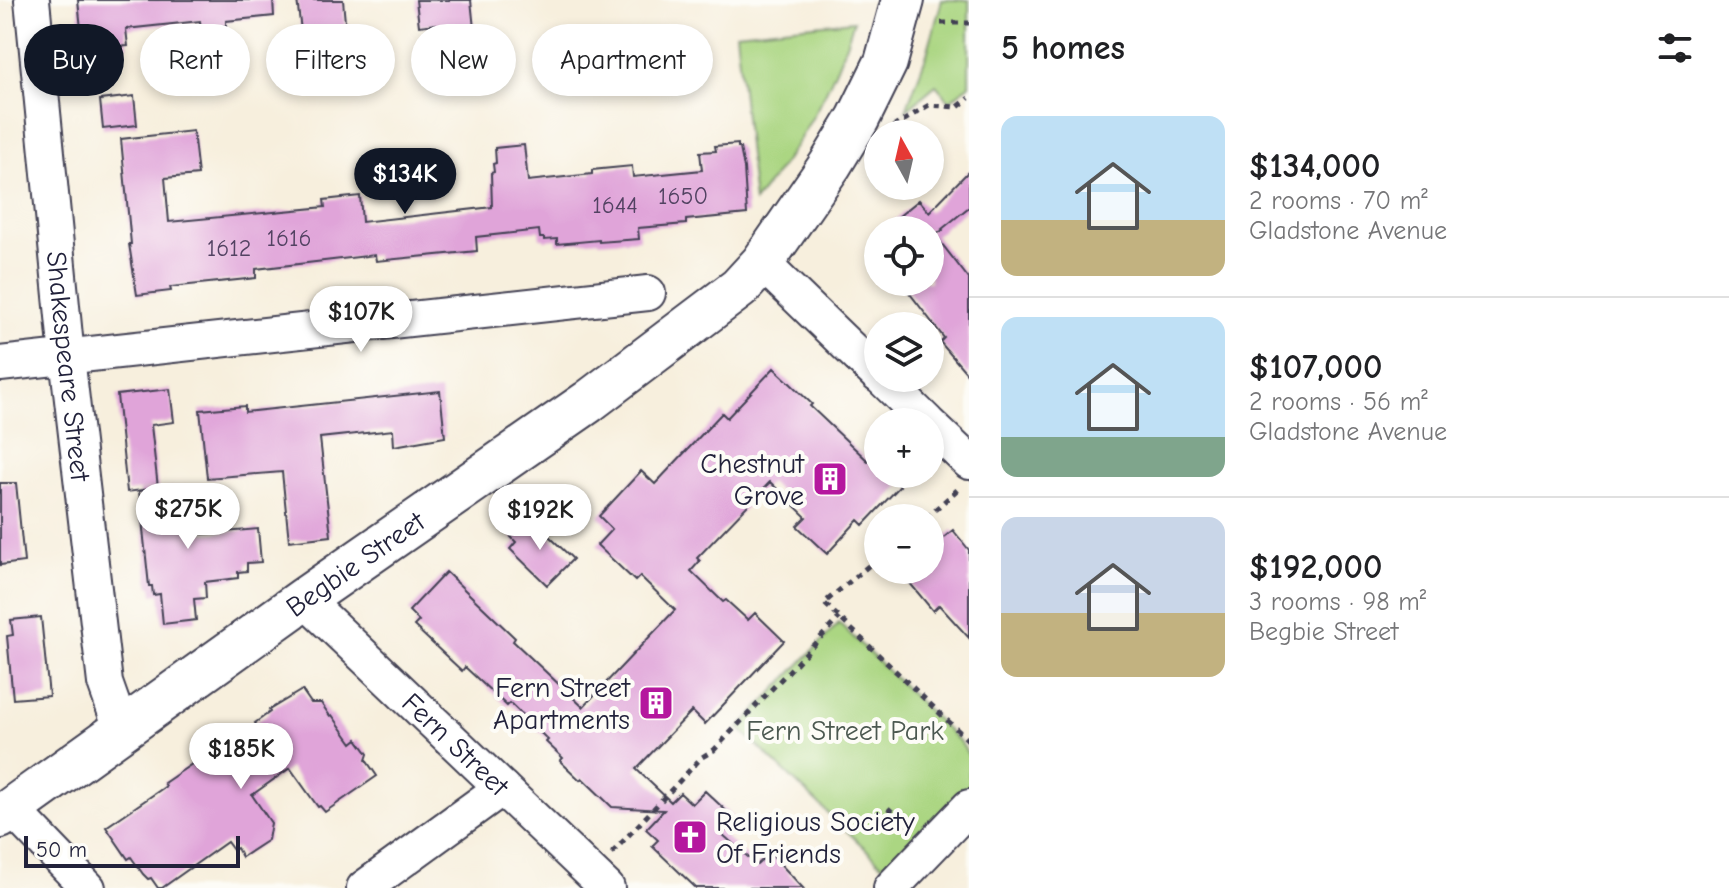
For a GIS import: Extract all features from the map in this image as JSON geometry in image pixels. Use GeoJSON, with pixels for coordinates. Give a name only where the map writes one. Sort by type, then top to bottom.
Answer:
{"type":"FeatureCollection","features":[{"type":"Feature","properties":{"kind":"main road","name":"Begbie Street"},"geometry":{"type":"LineString","coordinates":[[6,812],[304,599],[588,402],[739,288],[762,263],[858,119],[886,62],[903,0]]}},
{"type":"Feature","properties":{"kind":"street","name":"Shakespeare Street"},"geometry":{"type":"LineString","coordinates":[[32,0],[67,357],[105,683],[122,731]]}},
{"type":"Feature","properties":{"kind":"street"},"geometry":{"type":"LineString","coordinates":[[762,263],[864,361]]}},
{"type":"Feature","properties":{"kind":"street"},"geometry":{"type":"LineString","coordinates":[[0,364],[648,293]]}},
{"type":"Feature","properties":{"kind":"street"},"geometry":{"type":"LineString","coordinates":[[897,392],[913,408]]}},
{"type":"Feature","properties":{"kind":"street"},"geometry":{"type":"LineString","coordinates":[[944,445],[964,475]]}},
{"type":"Feature","properties":{"kind":"street","name":"Fern Street"},"geometry":{"type":"LineString","coordinates":[[304,599],[600,881]]}},
{"type":"Feature","properties":{"kind":"street"},"geometry":{"type":"LineString","coordinates":[[364,888],[502,788]]}},
{"type":"Feature","properties":{"kind":"street"},"geometry":{"type":"LineString","coordinates":[[891,888],[969,807]]}},
{"type":"Feature","properties":{"kind":"street"},"geometry":{"type":"LineString","coordinates":[[6,812],[88,888]]}},
{"type":"Feature","properties":{"kind":"path"},"geometry":{"type":"LineString","coordinates":[[941,23],[969,23]]}},
{"type":"Feature","properties":{"kind":"path"},"geometry":{"type":"LineString","coordinates":[[904,120],[929,105],[958,107],[969,98]]}},
{"type":"Feature","properties":{"kind":"path"},"geometry":{"type":"LineString","coordinates":[[938,504],[964,475]]}},
{"type":"Feature","properties":{"kind":"path"},"geometry":{"type":"LineString","coordinates":[[864,570],[824,603],[969,741]]}},
{"type":"Feature","properties":{"kind":"path"},"geometry":{"type":"LineString","coordinates":[[600,881],[702,757],[714,750],[839,618]]}},
{"type":"Feature","properties":{"kind":"green space"},"geometry":{"type":"Polygon","coordinates":[[[942,0],[969,0],[969,85],[950,101],[936,85],[906,110],[927,54],[942,0]]]}},
{"type":"Feature","properties":{"kind":"green space"},"geometry":{"type":"Polygon","coordinates":[[[854,21],[836,70],[813,116],[786,160],[754,202],[736,33],[854,21]]]}},
{"type":"Feature","properties":{"kind":"green space","name":"Fern Street Park"},"geometry":{"type":"Polygon","coordinates":[[[839,623],[961,743],[969,756],[966,796],[892,874],[739,728],[839,623]]]}},
{"type":"Feature","properties":{"kind":"building"},"geometry":{"type":"Polygon","coordinates":[[[78,0],[273,0],[274,16],[226,21],[226,24],[200,24],[200,21],[140,24],[140,27],[126,29],[128,46],[124,46],[124,24],[80,24],[78,0]]]}},
{"type":"Feature","properties":{"kind":"building"},"geometry":{"type":"Polygon","coordinates":[[[297,0],[343,0],[345,24],[300,24],[297,0]]]}},
{"type":"Feature","properties":{"kind":"building"},"geometry":{"type":"Polygon","coordinates":[[[416,0],[471,0],[473,24],[419,24],[416,0]]]}},
{"type":"Feature","properties":{"kind":"building"},"geometry":{"type":"Polygon","coordinates":[[[134,96],[137,125],[103,129],[100,100],[134,96]]]}},
{"type":"Feature","properties":{"kind":"building"},"geometry":{"type":"Polygon","coordinates":[[[193,131],[198,175],[165,178],[169,222],[325,207],[324,200],[360,196],[362,222],[492,207],[491,173],[496,163],[495,148],[524,145],[528,181],[632,166],[633,177],[702,170],[700,152],[716,151],[715,146],[738,144],[744,168],[747,214],[638,228],[639,239],[557,244],[557,239],[540,238],[539,230],[476,237],[477,251],[376,261],[375,255],[256,269],[256,278],[170,287],[171,291],[137,295],[129,244],[121,139],[193,131]]]}},
{"type":"Feature","properties":{"kind":"building"},"geometry":{"type":"Polygon","coordinates":[[[969,171],[969,207],[944,227],[944,216],[899,216],[919,200],[929,212],[969,171]]]}},
{"type":"Feature","properties":{"kind":"building"},"geometry":{"type":"Polygon","coordinates":[[[944,247],[969,279],[969,376],[944,347],[944,312],[924,312],[912,296],[944,296],[944,247]]]}},
{"type":"Feature","properties":{"kind":"building"},"geometry":{"type":"Polygon","coordinates":[[[774,368],[864,457],[864,488],[898,488],[883,504],[864,504],[864,524],[858,520],[827,554],[797,526],[806,517],[770,482],[697,558],[700,561],[691,571],[723,602],[726,600],[748,620],[755,613],[784,641],[705,724],[692,711],[636,769],[671,802],[680,793],[692,804],[705,791],[736,820],[722,834],[757,865],[770,853],[803,888],[696,888],[652,846],[658,840],[646,829],[664,810],[612,807],[560,761],[563,758],[546,742],[548,740],[510,703],[507,706],[465,667],[462,671],[414,626],[419,621],[409,611],[446,572],[583,707],[675,610],[640,576],[635,581],[597,545],[612,529],[599,516],[641,471],[655,484],[722,413],[727,418],[774,368]]]}},
{"type":"Feature","properties":{"kind":"building"},"geometry":{"type":"Polygon","coordinates":[[[170,389],[174,422],[151,425],[158,488],[127,492],[117,395],[170,389]]]}},
{"type":"Feature","properties":{"kind":"building"},"geometry":{"type":"Polygon","coordinates":[[[440,391],[445,437],[394,446],[393,430],[320,438],[331,536],[289,541],[282,472],[207,478],[200,410],[245,406],[245,412],[440,391]]]}},
{"type":"Feature","properties":{"kind":"building"},"geometry":{"type":"Polygon","coordinates":[[[0,483],[16,483],[24,562],[0,565],[0,483]]]}},
{"type":"Feature","properties":{"kind":"building"},"geometry":{"type":"Polygon","coordinates":[[[198,485],[203,534],[258,529],[261,562],[247,563],[247,571],[238,572],[238,578],[205,582],[206,598],[194,599],[196,620],[163,624],[160,594],[153,595],[152,586],[149,586],[139,491],[198,485]]]}},
{"type":"Feature","properties":{"kind":"building"},"geometry":{"type":"Polygon","coordinates":[[[530,518],[573,559],[547,585],[510,549],[516,542],[511,537],[530,518]]]}},
{"type":"Feature","properties":{"kind":"building"},"geometry":{"type":"Polygon","coordinates":[[[953,530],[969,550],[969,638],[939,605],[933,611],[911,584],[944,584],[944,537],[953,530]]]}},
{"type":"Feature","properties":{"kind":"building"},"geometry":{"type":"Polygon","coordinates":[[[41,617],[49,696],[13,699],[7,636],[13,635],[11,620],[41,617]]]}},
{"type":"Feature","properties":{"kind":"building"},"geometry":{"type":"Polygon","coordinates":[[[302,690],[311,703],[321,703],[352,743],[357,739],[368,754],[366,760],[377,776],[325,812],[290,768],[252,795],[271,823],[268,840],[242,857],[237,848],[233,850],[227,842],[158,888],[131,857],[128,859],[106,827],[211,751],[216,758],[259,729],[255,723],[269,710],[302,690]]]}},
{"type":"Feature","properties":{"kind":"place","name":"Chestnut Grove"},"geometry":{"type":"Point","coordinates":[830,479]}},
{"type":"Feature","properties":{"kind":"place","name":"Fern Street Apartments"},"geometry":{"type":"Point","coordinates":[656,703]}},
{"type":"Feature","properties":{"kind":"place","name":"Religious Society Of Friends"},"geometry":{"type":"Point","coordinates":[690,837]}}]}
